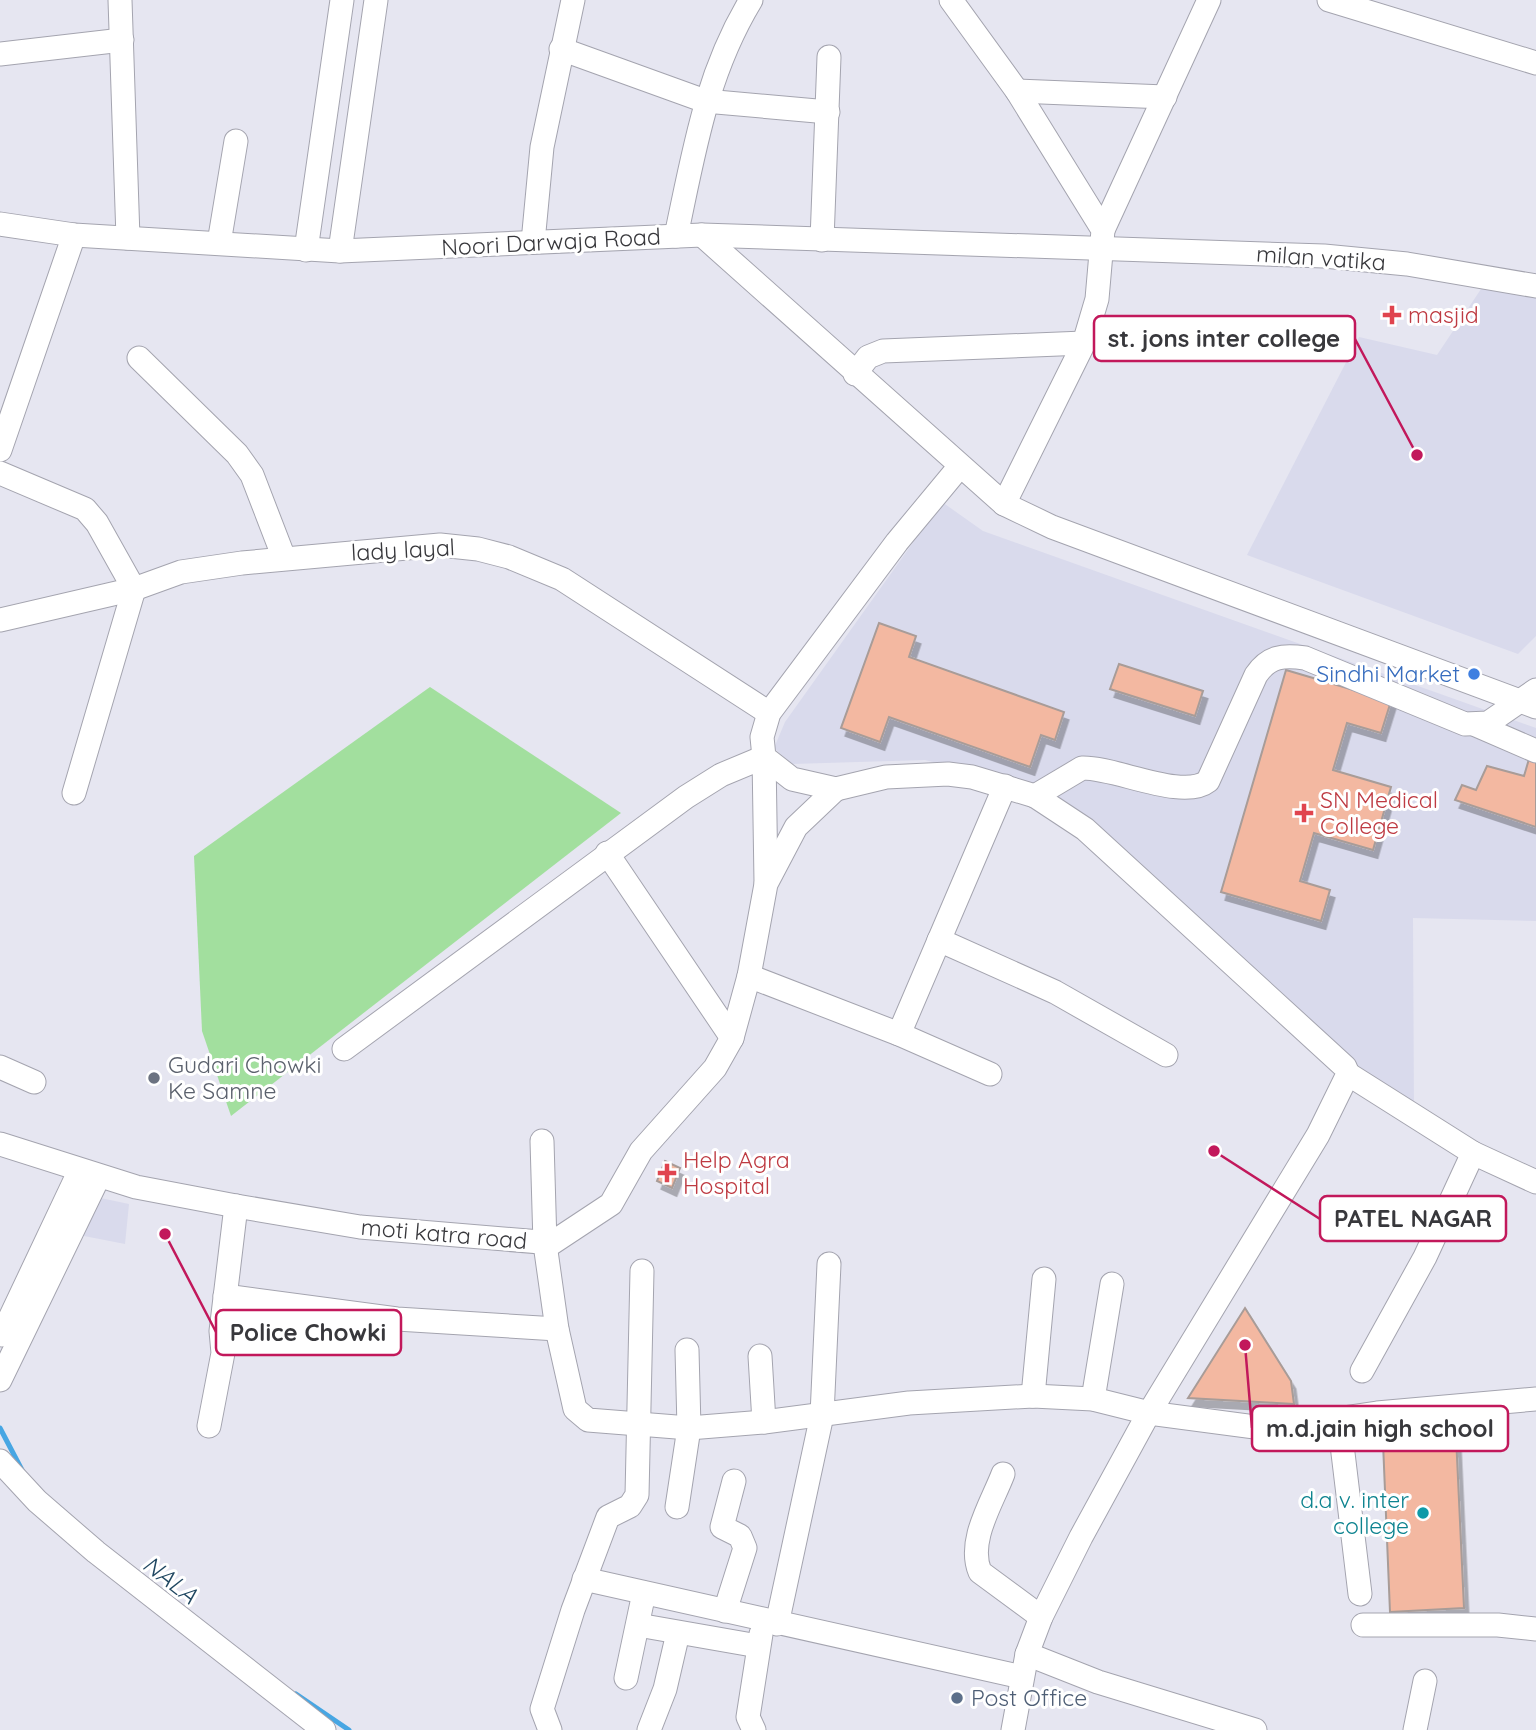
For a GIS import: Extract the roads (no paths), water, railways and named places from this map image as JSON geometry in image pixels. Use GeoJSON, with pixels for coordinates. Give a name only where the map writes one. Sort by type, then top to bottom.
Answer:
{"type":"FeatureCollection","features":[{"type":"Feature","properties":{"kind":"street"},"geometry":{"type":"LineString","coordinates":[[306,250],[342,0]]}},
{"type":"Feature","properties":{"kind":"street"},"geometry":{"type":"LineString","coordinates":[[340,251],[376,0]]}},
{"type":"Feature","properties":{"kind":"street"},"geometry":{"type":"LineString","coordinates":[[533,242],[542,147],[573,0]]}},
{"type":"Feature","properties":{"kind":"street"},"geometry":{"type":"LineString","coordinates":[[676,236],[705,101],[723,49],[751,0]]}},
{"type":"Feature","properties":{"kind":"street"},"geometry":{"type":"LineString","coordinates":[[951,0],[1017,91],[1103,239]]}},
{"type":"Feature","properties":{"kind":"street"},"geometry":{"type":"LineString","coordinates":[[1004,504],[1084,343],[1097,299],[1103,239],[1209,0]]}},
{"type":"Feature","properties":{"kind":"street"},"geometry":{"type":"LineString","coordinates":[[1329,0],[1536,63]]}},
{"type":"Feature","properties":{"kind":"street"},"geometry":{"type":"LineString","coordinates":[[114,3],[122,40],[128,238]]}},
{"type":"Feature","properties":{"kind":"street"},"geometry":{"type":"LineString","coordinates":[[0,54],[122,40]]}},
{"type":"Feature","properties":{"kind":"street"},"geometry":{"type":"LineString","coordinates":[[561,49],[705,101],[828,112]]}},
{"type":"Feature","properties":{"kind":"street"},"geometry":{"type":"LineString","coordinates":[[822,240],[829,57]]}},
{"type":"Feature","properties":{"kind":"street"},"geometry":{"type":"LineString","coordinates":[[1017,91],[1165,97]]}},
{"type":"Feature","properties":{"kind":"street"},"geometry":{"type":"LineString","coordinates":[[219,243],[236,141]]}},
{"type":"Feature","properties":{"kind":"street","name":"Noori Darwaja Road"},"geometry":{"type":"LineString","coordinates":[[0,224],[74,235],[340,251],[702,235],[822,240],[1103,239]]}},
{"type":"Feature","properties":{"kind":"street"},"geometry":{"type":"LineString","coordinates":[[0,450],[74,235]]}},
{"type":"Feature","properties":{"kind":"street"},"geometry":{"type":"LineString","coordinates":[[702,235],[1004,504],[1052,527],[1532,696]]}},
{"type":"Feature","properties":{"kind":"street","name":"milan vatika"},"geometry":{"type":"LineString","coordinates":[[1103,239],[1407,264],[1536,286]]}},
{"type":"Feature","properties":{"kind":"street"},"geometry":{"type":"LineString","coordinates":[[855,374],[869,357],[883,351],[1084,343]]}},
{"type":"Feature","properties":{"kind":"street"},"geometry":{"type":"LineString","coordinates":[[139,358],[237,454],[252,475],[284,558]]}},
{"type":"Feature","properties":{"kind":"street"},"geometry":{"type":"LineString","coordinates":[[766,884],[762,737],[769,713],[897,542],[960,466]]}},
{"type":"Feature","properties":{"kind":"street"},"geometry":{"type":"LineString","coordinates":[[0,473],[85,509],[97,523],[135,589],[74,793]]}},
{"type":"Feature","properties":{"kind":"street","name":"lady layal"},"geometry":{"type":"LineString","coordinates":[[0,620],[135,589],[181,572],[284,558],[440,545],[478,549],[509,557],[562,579],[769,713]]}},
{"type":"Feature","properties":{"kind":"street"},"geometry":{"type":"LineString","coordinates":[[1035,796],[1082,768],[1183,788],[1200,787],[1208,781],[1256,675],[1262,666],[1283,655],[1305,658],[1465,724],[1488,723],[1532,696]]}},
{"type":"Feature","properties":{"kind":"street"},"geometry":{"type":"LineString","coordinates":[[1476,725],[1536,751]]}},
{"type":"Feature","properties":{"kind":"street"},"geometry":{"type":"LineString","coordinates":[[764,757],[792,779],[836,789],[887,777],[936,774],[972,777],[1035,796],[1085,828],[1345,1067],[1348,1074],[1473,1153],[1536,1182]]}},
{"type":"Feature","properties":{"kind":"street"},"geometry":{"type":"LineString","coordinates":[[344,1049],[607,853],[721,775],[764,757]]}},
{"type":"Feature","properties":{"kind":"street"},"geometry":{"type":"LineString","coordinates":[[899,1034],[1004,786]]}},
{"type":"Feature","properties":{"kind":"street","name":"moti katra road"},"geometry":{"type":"LineString","coordinates":[[0,1144],[89,1173],[236,1206],[359,1227],[545,1244],[586,1222],[618,1197],[641,1152],[697,1091],[732,1038],[749,976],[766,884],[796,827],[836,789]]}},
{"type":"Feature","properties":{"kind":"street"},"geometry":{"type":"LineString","coordinates":[[607,853],[732,1038]]}},
{"type":"Feature","properties":{"kind":"street"},"geometry":{"type":"LineString","coordinates":[[939,940],[1055,992],[1166,1055]]}},
{"type":"Feature","properties":{"kind":"street"},"geometry":{"type":"LineString","coordinates":[[749,976],[899,1034],[990,1074]]}},
{"type":"Feature","properties":{"kind":"street"},"geometry":{"type":"LineString","coordinates":[[0,1067],[34,1082]]}},
{"type":"Feature","properties":{"kind":"street"},"geometry":{"type":"LineString","coordinates":[[1013,1730],[1027,1654],[1041,1617],[1149,1413],[1318,1135],[1348,1074]]}},
{"type":"Feature","properties":{"kind":"street"},"geometry":{"type":"LineString","coordinates":[[542,1140],[545,1244],[556,1329],[575,1409],[588,1420],[690,1428],[764,1422],[909,1403],[1033,1396],[1093,1399],[1149,1413],[1270,1429],[1377,1413],[1536,1399]]}},
{"type":"Feature","properties":{"kind":"street"},"geometry":{"type":"LineString","coordinates":[[1362,1371],[1425,1257],[1473,1153]]}},
{"type":"Feature","properties":{"kind":"street"},"geometry":{"type":"LineString","coordinates":[[2,1335],[89,1173]]}},
{"type":"Feature","properties":{"kind":"street"},"geometry":{"type":"LineString","coordinates":[[0,1380],[89,1173]]}},
{"type":"Feature","properties":{"kind":"street"},"geometry":{"type":"LineString","coordinates":[[209,1426],[223,1353],[225,1296],[236,1206]]}},
{"type":"Feature","properties":{"kind":"street"},"geometry":{"type":"LineString","coordinates":[[754,1730],[748,1717],[758,1646],[770,1622],[822,1415],[829,1264]]}},
{"type":"Feature","properties":{"kind":"street"},"geometry":{"type":"LineString","coordinates":[[550,1730],[542,1709],[584,1579],[608,1517],[630,1506],[636,1495],[642,1271]]}},
{"type":"Feature","properties":{"kind":"street"},"geometry":{"type":"LineString","coordinates":[[1033,1396],[1044,1279]]}},
{"type":"Feature","properties":{"kind":"street"},"geometry":{"type":"LineString","coordinates":[[1093,1399],[1112,1284]]}},
{"type":"Feature","properties":{"kind":"street"},"geometry":{"type":"LineString","coordinates":[[225,1296],[397,1320],[556,1329]]}},
{"type":"Feature","properties":{"kind":"street"},"geometry":{"type":"LineString","coordinates":[[677,1507],[690,1428],[687,1350]]}},
{"type":"Feature","properties":{"kind":"street"},"geometry":{"type":"LineString","coordinates":[[760,1356],[764,1422]]}},
{"type":"Feature","properties":{"kind":"street"},"geometry":{"type":"LineString","coordinates":[[1339,1420],[1360,1594]]}},
{"type":"Feature","properties":{"kind":"street"},"geometry":{"type":"LineString","coordinates":[[0,1461],[37,1501],[96,1552],[324,1730]]}},
{"type":"Feature","properties":{"kind":"street"},"geometry":{"type":"LineString","coordinates":[[1003,1474],[975,1547],[976,1564],[980,1572],[1041,1617]]}},
{"type":"Feature","properties":{"kind":"street"},"geometry":{"type":"LineString","coordinates":[[725,1611],[744,1548],[740,1536],[722,1527],[734,1481]]}},
{"type":"Feature","properties":{"kind":"street"},"geometry":{"type":"LineString","coordinates":[[584,1579],[1022,1677]]}},
{"type":"Feature","properties":{"kind":"street"},"geometry":{"type":"LineString","coordinates":[[626,1678],[644,1593]]}},
{"type":"Feature","properties":{"kind":"street"},"geometry":{"type":"LineString","coordinates":[[638,1625],[758,1646]]}},
{"type":"Feature","properties":{"kind":"street"},"geometry":{"type":"LineString","coordinates":[[1363,1625],[1497,1625],[1536,1629]]}},
{"type":"Feature","properties":{"kind":"street"},"geometry":{"type":"LineString","coordinates":[[649,1730],[664,1689],[678,1633]]}},
{"type":"Feature","properties":{"kind":"street"},"geometry":{"type":"LineString","coordinates":[[1027,1654],[1098,1682],[1255,1730]]}},
{"type":"Feature","properties":{"kind":"street"},"geometry":{"type":"LineString","coordinates":[[1415,1730],[1425,1681]]}},
{"type":"Feature","properties":{"kind":"waterway","name":"NALA"},"geometry":{"type":"LineString","coordinates":[[0,1428],[23,1472]]}},
{"type":"Feature","properties":{"kind":"waterway","name":"NALA"},"geometry":{"type":"LineString","coordinates":[[296,1694],[349,1730]]}},
{"type":"Feature","properties":{"kind":"place","name":"masjid"},"geometry":{"type":"Point","coordinates":[1392,315]}},
{"type":"Feature","properties":{"kind":"place","name":"st. jons inter college"},"geometry":{"type":"Point","coordinates":[1417,455]}},
{"type":"Feature","properties":{"kind":"place","name":"Sindhi Market"},"geometry":{"type":"Point","coordinates":[1474,674]}},
{"type":"Feature","properties":{"kind":"place","name":"SN Medical College"},"geometry":{"type":"Point","coordinates":[1304,813]}},
{"type":"Feature","properties":{"kind":"place","name":"Gudari Chowki Ke Samne"},"geometry":{"type":"Point","coordinates":[154,1078]}},
{"type":"Feature","properties":{"kind":"place","name":"PATEL NAGAR"},"geometry":{"type":"Point","coordinates":[1214,1151]}},
{"type":"Feature","properties":{"kind":"place","name":"Help Agra Hospital"},"geometry":{"type":"Point","coordinates":[667,1173]}},
{"type":"Feature","properties":{"kind":"place","name":"Police Chowki"},"geometry":{"type":"Point","coordinates":[165,1234]}},
{"type":"Feature","properties":{"kind":"place","name":"m.d.jain high school"},"geometry":{"type":"Point","coordinates":[1245,1345]}},
{"type":"Feature","properties":{"kind":"place","name":"d.a v. inter college"},"geometry":{"type":"Point","coordinates":[1423,1513]}},
{"type":"Feature","properties":{"kind":"place","name":"Post Office"},"geometry":{"type":"Point","coordinates":[957,1698]}}]}
